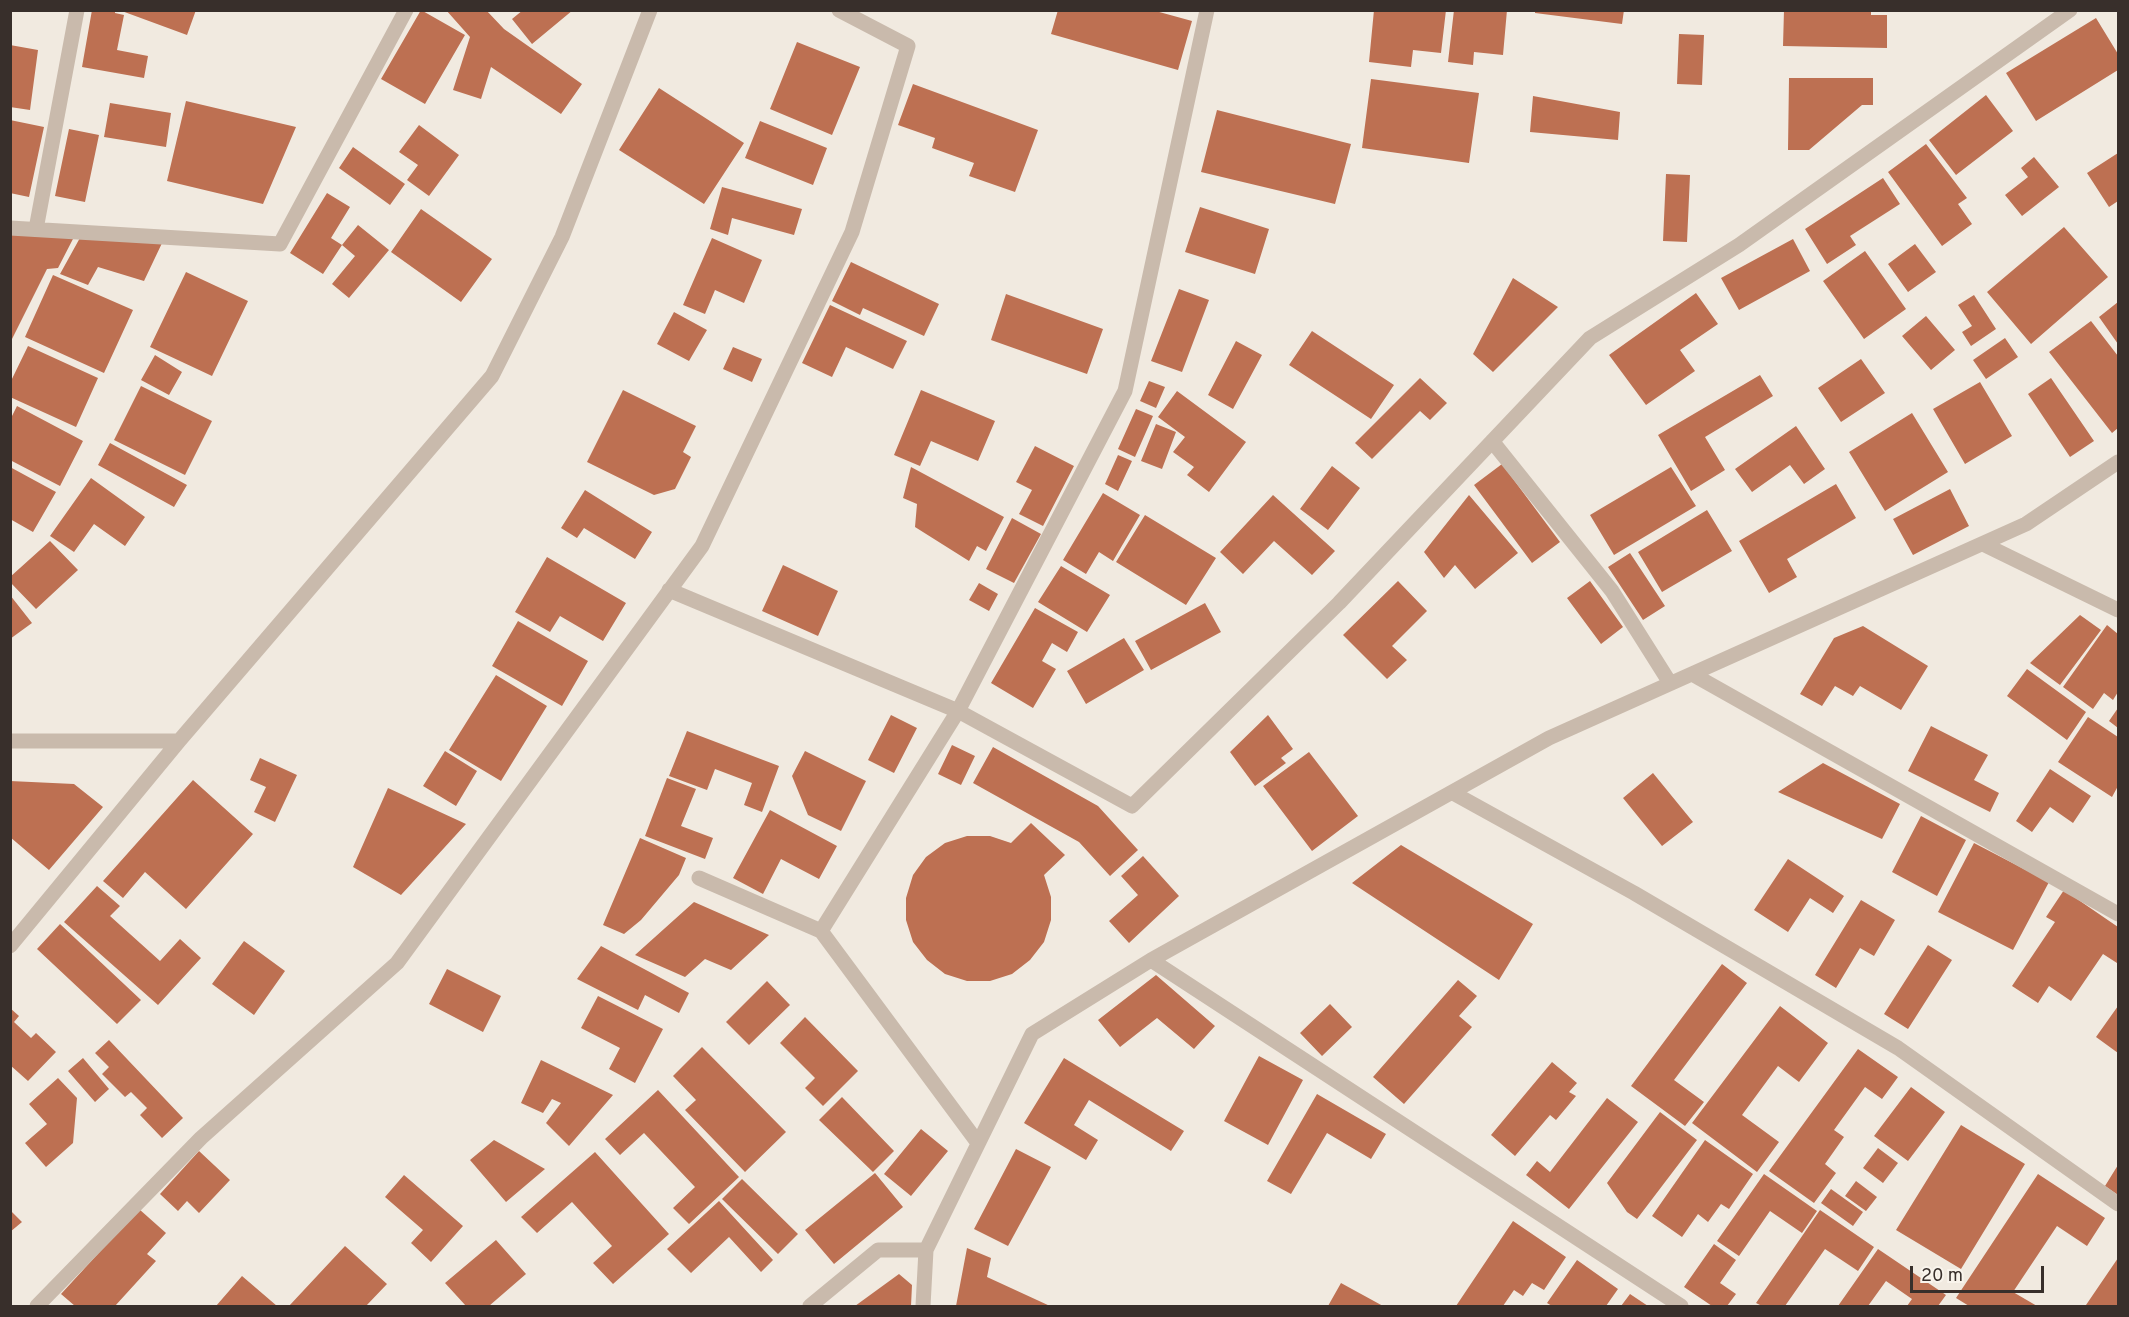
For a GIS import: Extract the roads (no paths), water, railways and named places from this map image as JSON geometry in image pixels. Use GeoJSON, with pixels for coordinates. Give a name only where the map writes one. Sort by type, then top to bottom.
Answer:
{"type":"FeatureCollection","features":[{"type":"Feature","properties":{"kind":"street"},"geometry":{"type":"LineString","coordinates":[[36,230],[77,10]]}},
{"type":"Feature","properties":{"kind":"street"},"geometry":{"type":"LineString","coordinates":[[10,228],[280,244],[406,10]]}},
{"type":"Feature","properties":{"kind":"street"},"geometry":{"type":"LineString","coordinates":[[10,946],[179,741],[492,376],[562,237],[650,10]]}},
{"type":"Feature","properties":{"kind":"street"},"geometry":{"type":"LineString","coordinates":[[37,1306],[201,1138],[398,963],[702,546],[852,232],[908,46],[839,10]]}},
{"type":"Feature","properties":{"kind":"street"},"geometry":{"type":"LineString","coordinates":[[821,931],[958,711],[1125,391],[1207,10]]}},
{"type":"Feature","properties":{"kind":"street"},"geometry":{"type":"LineString","coordinates":[[669,590],[958,711],[1132,806],[1339,603],[1590,338],[1739,245],[2070,10]]}},
{"type":"Feature","properties":{"kind":"street"},"geometry":{"type":"LineString","coordinates":[[1492,441],[1612,591],[1670,684]]}},
{"type":"Feature","properties":{"kind":"street"},"geometry":{"type":"LineString","coordinates":[[923,1306],[926,1250],[1032,1034],[1151,960],[1549,738],[2026,524],[2118,462]]}},
{"type":"Feature","properties":{"kind":"street"},"geometry":{"type":"LineString","coordinates":[[1983,543],[2118,610]]}},
{"type":"Feature","properties":{"kind":"street"},"geometry":{"type":"LineString","coordinates":[[1692,674],[2118,914]]}},
{"type":"Feature","properties":{"kind":"street"},"geometry":{"type":"LineString","coordinates":[[10,741],[179,741]]}},
{"type":"Feature","properties":{"kind":"street"},"geometry":{"type":"LineString","coordinates":[[1453,793],[1634,893],[1898,1048],[2118,1204]]}},
{"type":"Feature","properties":{"kind":"street"},"geometry":{"type":"LineString","coordinates":[[699,878],[821,931],[978,1143]]}},
{"type":"Feature","properties":{"kind":"street"},"geometry":{"type":"LineString","coordinates":[[1151,960],[1681,1306]]}},
{"type":"Feature","properties":{"kind":"street"},"geometry":{"type":"LineString","coordinates":[[810,1306],[878,1250],[926,1250]]}}]}
